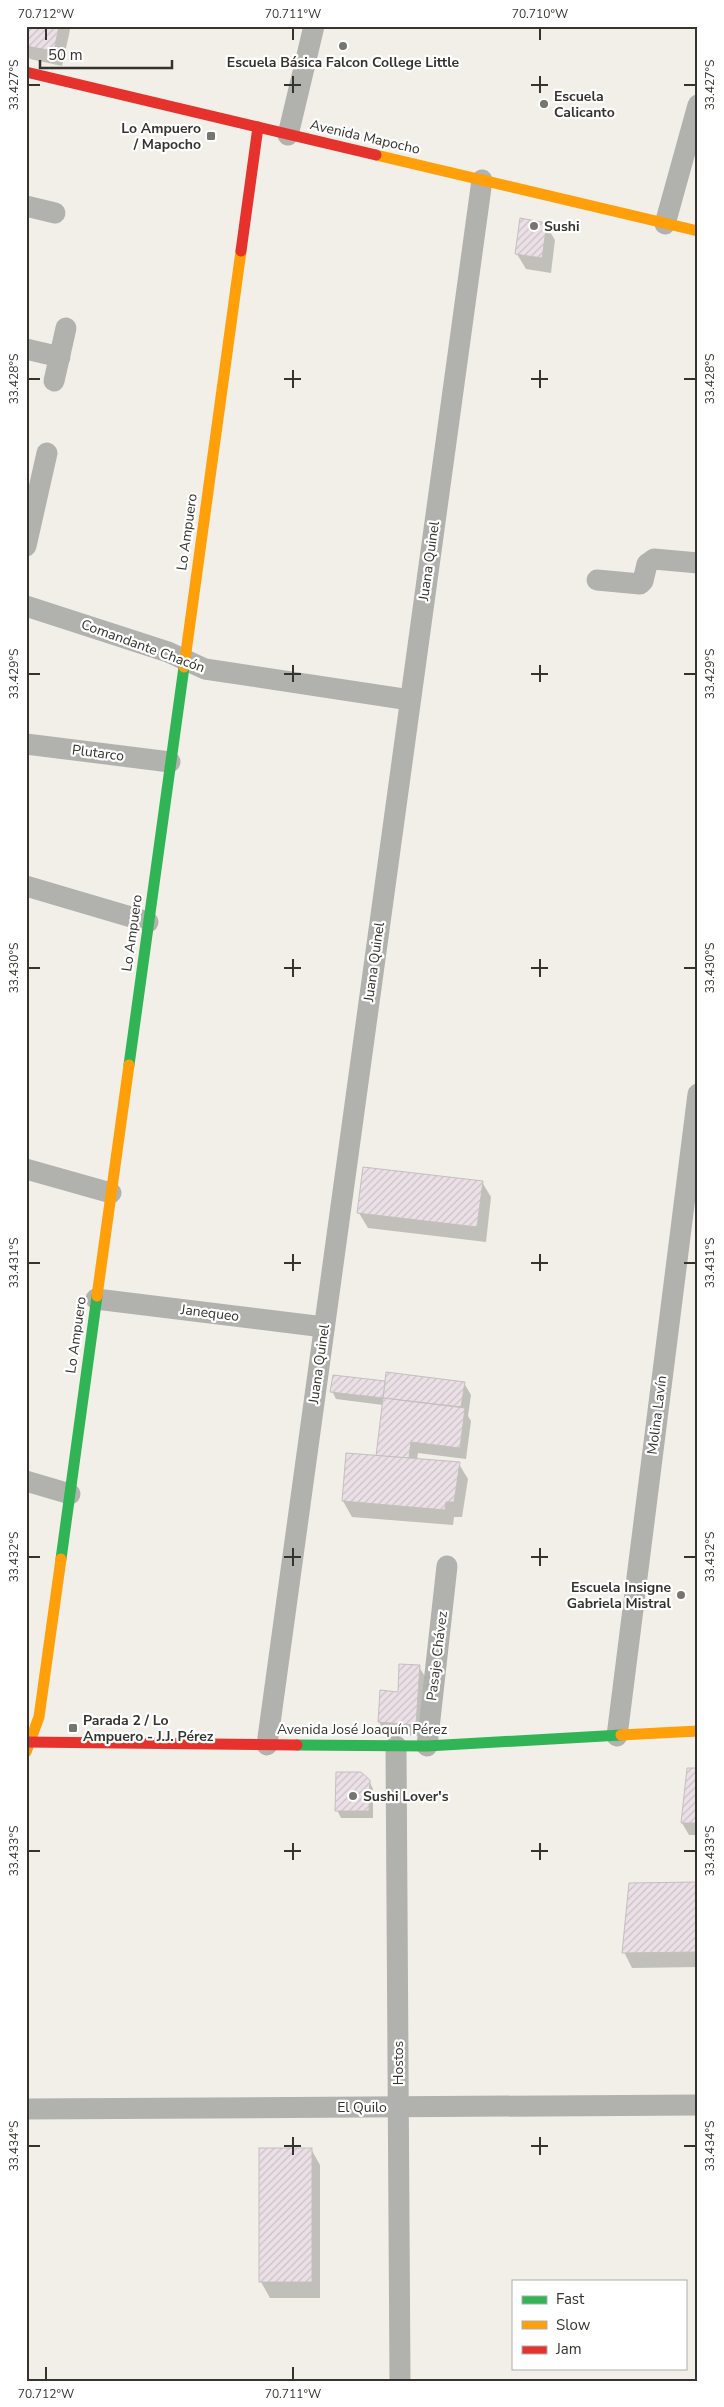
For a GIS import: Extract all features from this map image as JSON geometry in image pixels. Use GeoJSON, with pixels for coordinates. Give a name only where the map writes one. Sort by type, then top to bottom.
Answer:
{"type":"FeatureCollection","features":[{"type":"Feature","properties":{"kind":"street"},"geometry":{"type":"LineString","coordinates":[[288,134],[314,26]]}},
{"type":"Feature","properties":{"kind":"street","name":"Avenida Mapocho"},"geometry":{"type":"LineString","coordinates":[[26,72],[698,231]]}},
{"type":"Feature","properties":{"kind":"street"},"geometry":{"type":"LineString","coordinates":[[666,224],[698,105]]}},
{"type":"Feature","properties":{"kind":"street","name":"Lo Ampuero"},"geometry":{"type":"LineString","coordinates":[[27,1745],[39,1717],[258,127]]}},
{"type":"Feature","properties":{"kind":"street","name":"Juana Quinel"},"geometry":{"type":"LineString","coordinates":[[267,1744],[482,180]]}},
{"type":"Feature","properties":{"kind":"street"},"geometry":{"type":"LineString","coordinates":[[26,206],[55,213]]}},
{"type":"Feature","properties":{"kind":"street"},"geometry":{"type":"LineString","coordinates":[[54,381],[66,328]]}},
{"type":"Feature","properties":{"kind":"street"},"geometry":{"type":"LineString","coordinates":[[26,349],[60,357]]}},
{"type":"Feature","properties":{"kind":"street"},"geometry":{"type":"LineString","coordinates":[[26,546],[47,453]]}},
{"type":"Feature","properties":{"kind":"street"},"geometry":{"type":"LineString","coordinates":[[597,580],[640,584],[643,581],[647,564],[654,559],[698,563]]}},
{"type":"Feature","properties":{"kind":"street","name":"Comandante Chacón"},"geometry":{"type":"LineString","coordinates":[[26,606],[168,652],[204,669],[410,700]]}},
{"type":"Feature","properties":{"kind":"street","name":"Plutarco"},"geometry":{"type":"LineString","coordinates":[[26,744],[170,762]]}},
{"type":"Feature","properties":{"kind":"street"},"geometry":{"type":"LineString","coordinates":[[26,886],[148,922]]}},
{"type":"Feature","properties":{"kind":"street","name":"Molina Lavín"},"geometry":{"type":"LineString","coordinates":[[617,1736],[698,1094]]}},
{"type":"Feature","properties":{"kind":"street"},"geometry":{"type":"LineString","coordinates":[[26,1169],[111,1193]]}},
{"type":"Feature","properties":{"kind":"street","name":"Janequeo"},"geometry":{"type":"LineString","coordinates":[[96,1299],[324,1327]]}},
{"type":"Feature","properties":{"kind":"street"},"geometry":{"type":"LineString","coordinates":[[26,1480],[70,1494]]}},
{"type":"Feature","properties":{"kind":"street","name":"Pasaje Chávez"},"geometry":{"type":"LineString","coordinates":[[427,1746],[447,1566]]}},
{"type":"Feature","properties":{"kind":"street","name":"Avenida José Joaquín Pérez"},"geometry":{"type":"LineString","coordinates":[[27,1745],[267,1744],[427,1746],[698,1731]]}},
{"type":"Feature","properties":{"kind":"street","name":"Hostos"},"geometry":{"type":"LineString","coordinates":[[396,1746],[400,2381]]}},
{"type":"Feature","properties":{"kind":"street","name":"El Quilo"},"geometry":{"type":"LineString","coordinates":[[26,2109],[698,2106]]}},
{"type":"Feature","properties":{"kind":"building"},"geometry":{"type":"Polygon","coordinates":[[[26,26],[59,26],[54,51],[26,46],[26,26]]]}},
{"type":"Feature","properties":{"kind":"building"},"geometry":{"type":"Polygon","coordinates":[[[520,218],[547,223],[542,258],[515,254],[520,218]]]}},
{"type":"Feature","properties":{"kind":"building"},"geometry":{"type":"Polygon","coordinates":[[[363,1167],[483,1181],[477,1227],[357,1213],[363,1167]]]}},
{"type":"Feature","properties":{"kind":"building"},"geometry":{"type":"Polygon","coordinates":[[[386,1372],[465,1382],[461,1407],[383,1398],[386,1372]]]}},
{"type":"Feature","properties":{"kind":"building"},"geometry":{"type":"Polygon","coordinates":[[[333,1375],[385,1381],[383,1398],[330,1392],[333,1375]]]}},
{"type":"Feature","properties":{"kind":"building"},"geometry":{"type":"Polygon","coordinates":[[[383,1398],[465,1408],[460,1448],[411,1442],[409,1458],[376,1456],[383,1398]]]}},
{"type":"Feature","properties":{"kind":"building"},"geometry":{"type":"Polygon","coordinates":[[[346,1453],[460,1462],[454,1502],[446,1502],[445,1510],[342,1501],[346,1453]]]}},
{"type":"Feature","properties":{"kind":"building"},"geometry":{"type":"Polygon","coordinates":[[[399,1664],[420,1665],[416,1725],[378,1722],[380,1690],[398,1692],[399,1664]]]}},
{"type":"Feature","properties":{"kind":"building"},"geometry":{"type":"Polygon","coordinates":[[[687,1768],[698,1768],[698,1823],[681,1823],[687,1768]]]}},
{"type":"Feature","properties":{"kind":"building","name":"Sushi Lover's"},"geometry":{"type":"Polygon","coordinates":[[[336,1772],[361,1772],[370,1780],[369,1811],[335,1811],[336,1772]]]}},
{"type":"Feature","properties":{"kind":"building"},"geometry":{"type":"Polygon","coordinates":[[[698,1882],[698,1952],[622,1953],[629,1883],[698,1882]]]}},
{"type":"Feature","properties":{"kind":"building"},"geometry":{"type":"Polygon","coordinates":[[[259,2148],[312,2148],[312,2282],[259,2282],[259,2148]]]}},
{"type":"Feature","properties":{"kind":"traffic: fast"},"geometry":{"type":"LineString","coordinates":[[129,1065],[184,667]]}},
{"type":"Feature","properties":{"kind":"traffic: fast"},"geometry":{"type":"LineString","coordinates":[[61,1559],[97,1296]]}},
{"type":"Feature","properties":{"kind":"traffic: fast"},"geometry":{"type":"LineString","coordinates":[[297,1745],[427,1746],[621,1735]]}},
{"type":"Feature","properties":{"kind":"traffic: slow"},"geometry":{"type":"LineString","coordinates":[[376,155],[698,231]]}},
{"type":"Feature","properties":{"kind":"traffic: slow"},"geometry":{"type":"LineString","coordinates":[[184,667],[241,251]]}},
{"type":"Feature","properties":{"kind":"traffic: slow"},"geometry":{"type":"LineString","coordinates":[[97,1296],[129,1065]]}},
{"type":"Feature","properties":{"kind":"traffic: slow"},"geometry":{"type":"LineString","coordinates":[[26,1752],[39,1717],[61,1559]]}},
{"type":"Feature","properties":{"kind":"traffic: slow"},"geometry":{"type":"LineString","coordinates":[[621,1735],[698,1731]]}},
{"type":"Feature","properties":{"kind":"traffic: jam"},"geometry":{"type":"LineString","coordinates":[[26,72],[376,155]]}},
{"type":"Feature","properties":{"kind":"traffic: jam"},"geometry":{"type":"LineString","coordinates":[[241,251],[258,127]]}},
{"type":"Feature","properties":{"kind":"traffic: jam"},"geometry":{"type":"LineString","coordinates":[[26,1742],[297,1745]]}},
{"type":"Feature","properties":{"kind":"place","name":"Escuela Básica Falcon College Little"},"geometry":{"type":"Point","coordinates":[343,46]}},
{"type":"Feature","properties":{"kind":"place","name":"Escuela Calicanto"},"geometry":{"type":"Point","coordinates":[544,104]}},
{"type":"Feature","properties":{"kind":"place","name":"Lo Ampuero / Mapocho"},"geometry":{"type":"Point","coordinates":[211,136]}},
{"type":"Feature","properties":{"kind":"place","name":"Sushi"},"geometry":{"type":"Point","coordinates":[534,226]}},
{"type":"Feature","properties":{"kind":"place","name":"Escuela Insigne Gabriela Mistral"},"geometry":{"type":"Point","coordinates":[681,1595]}},
{"type":"Feature","properties":{"kind":"place","name":"Parada 2 / Lo Ampuero - J.J. Pérez"},"geometry":{"type":"Point","coordinates":[73,1728]}},
{"type":"Feature","properties":{"kind":"place","name":"Sushi Lover's"},"geometry":{"type":"Point","coordinates":[353,1796]}}]}
